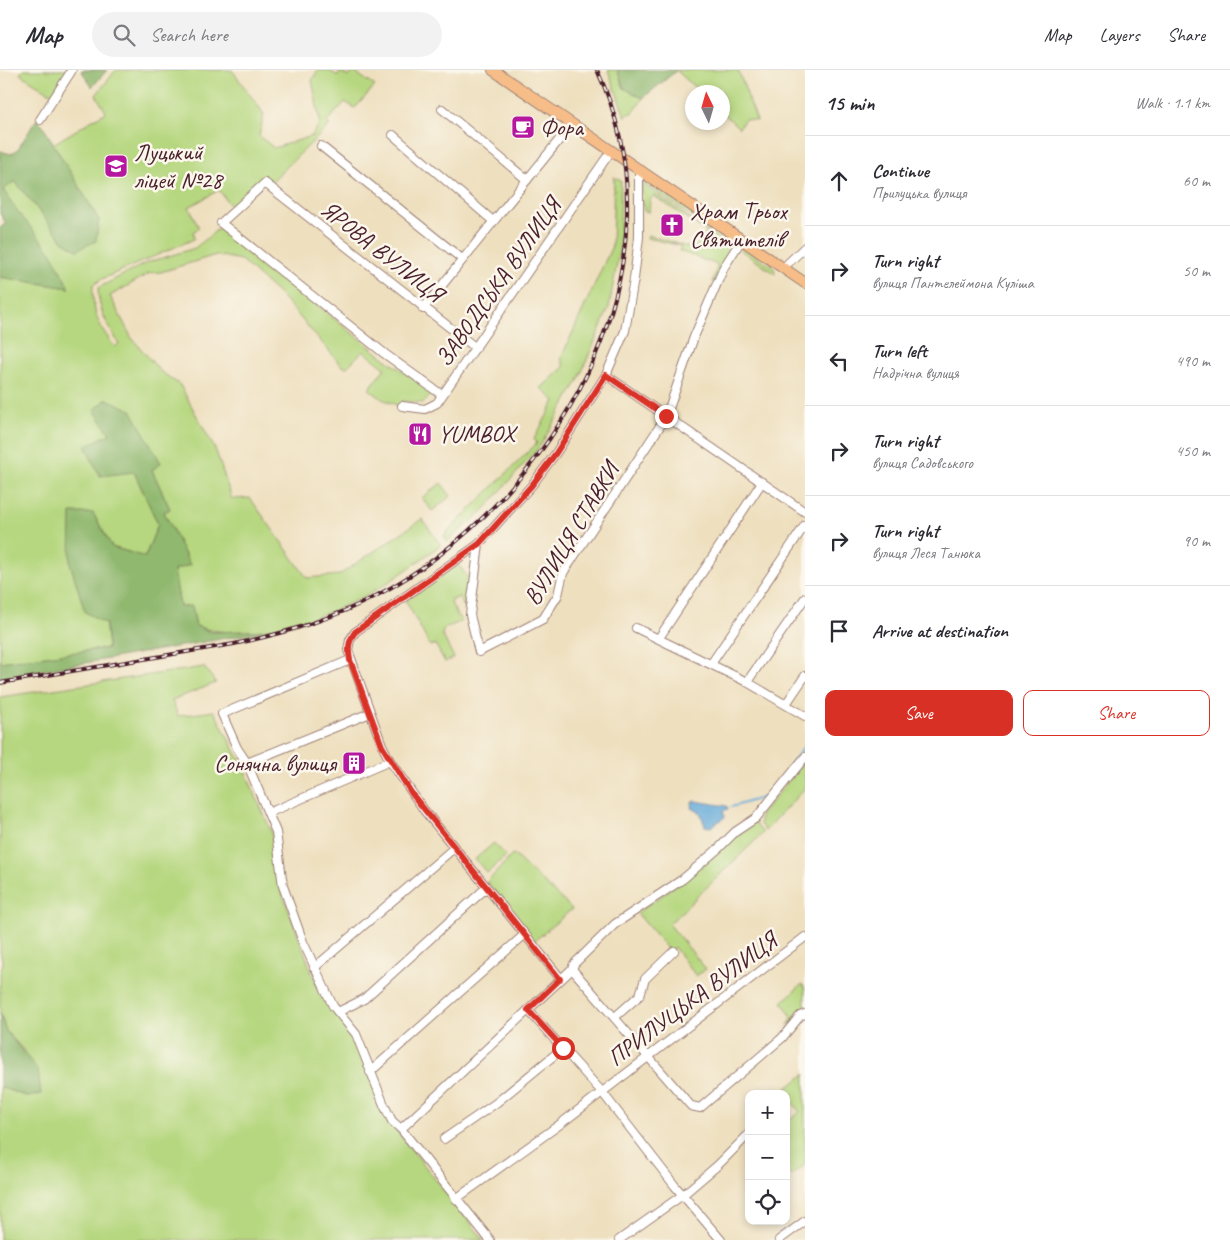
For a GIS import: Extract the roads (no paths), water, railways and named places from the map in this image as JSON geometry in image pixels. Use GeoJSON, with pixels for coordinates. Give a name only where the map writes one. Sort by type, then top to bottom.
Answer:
{"type":"FeatureCollection","features":[{"type":"Feature","properties":{"kind":"main road"},"geometry":{"type":"LineString","coordinates":[[493,70],[805,283]]}},
{"type":"Feature","properties":{"kind":"street"},"geometry":{"type":"LineString","coordinates":[[40,120],[72,70]]}},
{"type":"Feature","properties":{"kind":"street"},"geometry":{"type":"LineString","coordinates":[[442,109],[527,180]]}},
{"type":"Feature","properties":{"kind":"street"},"geometry":{"type":"LineString","coordinates":[[423,309],[572,124]]}},
{"type":"Feature","properties":{"kind":"street"},"geometry":{"type":"LineString","coordinates":[[393,135],[494,221]]}},
{"type":"Feature","properties":{"kind":"street"},"geometry":{"type":"LineString","coordinates":[[322,146],[462,259]]}},
{"type":"Feature","properties":{"kind":"street","name":"ЗАВОДСЬКА ВУЛИЦЯ"},"geometry":{"type":"LineString","coordinates":[[402,406],[425,409],[437,403],[611,151]]}},
{"type":"Feature","properties":{"kind":"street"},"geometry":{"type":"LineString","coordinates":[[560,979],[420,805],[390,761],[382,746],[348,650],[350,640],[355,632],[479,544],[532,485],[556,453],[606,375],[625,331],[634,279],[639,237],[639,170]]}},
{"type":"Feature","properties":{"kind":"street","name":"ЯРОВА ВУЛИЦЯ"},"geometry":{"type":"LineString","coordinates":[[442,395],[385,354],[221,223],[265,183],[423,309],[476,348]]}},
{"type":"Feature","properties":{"kind":"street"},"geometry":{"type":"LineString","coordinates":[[666,416],[698,328],[724,267],[742,239]]}},
{"type":"Feature","properties":{"kind":"street"},"geometry":{"type":"LineString","coordinates":[[783,268],[805,247]]}},
{"type":"Feature","properties":{"kind":"street"},"geometry":{"type":"LineString","coordinates":[[606,375],[805,512]]}},
{"type":"Feature","properties":{"kind":"street","name":"ВУЛИЦЯ СТАВКИ"},"geometry":{"type":"LineString","coordinates":[[479,544],[470,615],[478,652],[543,619],[558,594],[563,573],[666,416]]}},
{"type":"Feature","properties":{"kind":"street"},"geometry":{"type":"LineString","coordinates":[[659,638],[762,482]]}},
{"type":"Feature","properties":{"kind":"street"},"geometry":{"type":"LineString","coordinates":[[711,664],[805,526]]}},
{"type":"Feature","properties":{"kind":"street"},"geometry":{"type":"LineString","coordinates":[[747,682],[805,598]]}},
{"type":"Feature","properties":{"kind":"street"},"geometry":{"type":"LineString","coordinates":[[636,628],[747,682],[805,716]]}},
{"type":"Feature","properties":{"kind":"street"},"geometry":{"type":"LineString","coordinates":[[350,660],[222,714],[237,748],[247,763],[276,832],[283,886],[314,968],[333,1006],[356,1034],[370,1072],[392,1121],[401,1129],[490,1240]]}},
{"type":"Feature","properties":{"kind":"street"},"geometry":{"type":"LineString","coordinates":[[786,704],[805,676]]}},
{"type":"Feature","properties":{"kind":"street"},"geometry":{"type":"LineString","coordinates":[[247,763],[370,713]]}},
{"type":"Feature","properties":{"kind":"street"},"geometry":{"type":"LineString","coordinates":[[401,1129],[572,969],[574,964],[615,924],[683,878],[735,832],[756,818],[805,758]]}},
{"type":"Feature","properties":{"kind":"street"},"geometry":{"type":"LineString","coordinates":[[268,813],[390,761]]}},
{"type":"Feature","properties":{"kind":"street"},"geometry":{"type":"LineString","coordinates":[[314,968],[454,848]]}},
{"type":"Feature","properties":{"kind":"street"},"geometry":{"type":"LineString","coordinates":[[338,1012],[364,999],[486,888]]}},
{"type":"Feature","properties":{"kind":"street"},"geometry":{"type":"LineString","coordinates":[[370,1072],[524,935]]}},
{"type":"Feature","properties":{"kind":"street","name":"ПРИЛУЦЬКА ВУЛИЦЯ"},"geometry":{"type":"LineString","coordinates":[[456,1199],[602,1092],[805,937]]}},
{"type":"Feature","properties":{"kind":"street"},"geometry":{"type":"LineString","coordinates":[[615,1016],[640,995],[645,979],[674,951]]}},
{"type":"Feature","properties":{"kind":"street"},"geometry":{"type":"LineString","coordinates":[[572,969],[615,1016],[691,1106],[700,1108],[782,1038],[802,1015]]}},
{"type":"Feature","properties":{"kind":"street","name":"ПРИЛУЦЬКА ВУЛИЦЯ"},"geometry":{"type":"LineString","coordinates":[[528,1010],[602,1092],[721,1240]]}},
{"type":"Feature","properties":{"kind":"street"},"geometry":{"type":"LineString","coordinates":[[444,1139],[496,1103],[563,1048]]}},
{"type":"Feature","properties":{"kind":"street"},"geometry":{"type":"LineString","coordinates":[[619,1240],[684,1194],[718,1165],[748,1135]]}},
{"type":"Feature","properties":{"kind":"street"},"geometry":{"type":"LineString","coordinates":[[779,1240],[805,1221]]}},
{"type":"Feature","properties":{"kind":"water"},"geometry":{"type":"Polygon","coordinates":[[[692,802],[727,806],[728,809],[723,811],[725,817],[711,827],[705,826],[700,812],[691,808],[692,802]]]}},
{"type":"Feature","properties":{"kind":"waterway"},"geometry":{"type":"LineString","coordinates":[[731,807],[768,796],[805,745]]}},
{"type":"Feature","properties":{"kind":"railway"},"geometry":{"type":"LineString","coordinates":[[0,683],[234,644],[288,631],[340,613],[374,597],[439,555],[498,502],[548,441],[588,372],[615,299],[627,223],[622,146],[597,70]]}},
{"type":"Feature","properties":{"kind":"place","name":"Фора"},"geometry":{"type":"Point","coordinates":[523,127]}},
{"type":"Feature","properties":{"kind":"place","name":"Луцький ліцей №28"},"geometry":{"type":"Point","coordinates":[116,166]}},
{"type":"Feature","properties":{"kind":"place","name":"Храм Трьох Святителів"},"geometry":{"type":"Point","coordinates":[672,225]}},
{"type":"Feature","properties":{"kind":"place","name":"YUMBOX"},"geometry":{"type":"Point","coordinates":[420,434]}},
{"type":"Feature","properties":{"kind":"place","name":"Сонячна вулиця"},"geometry":{"type":"Point","coordinates":[354,763]}}]}
